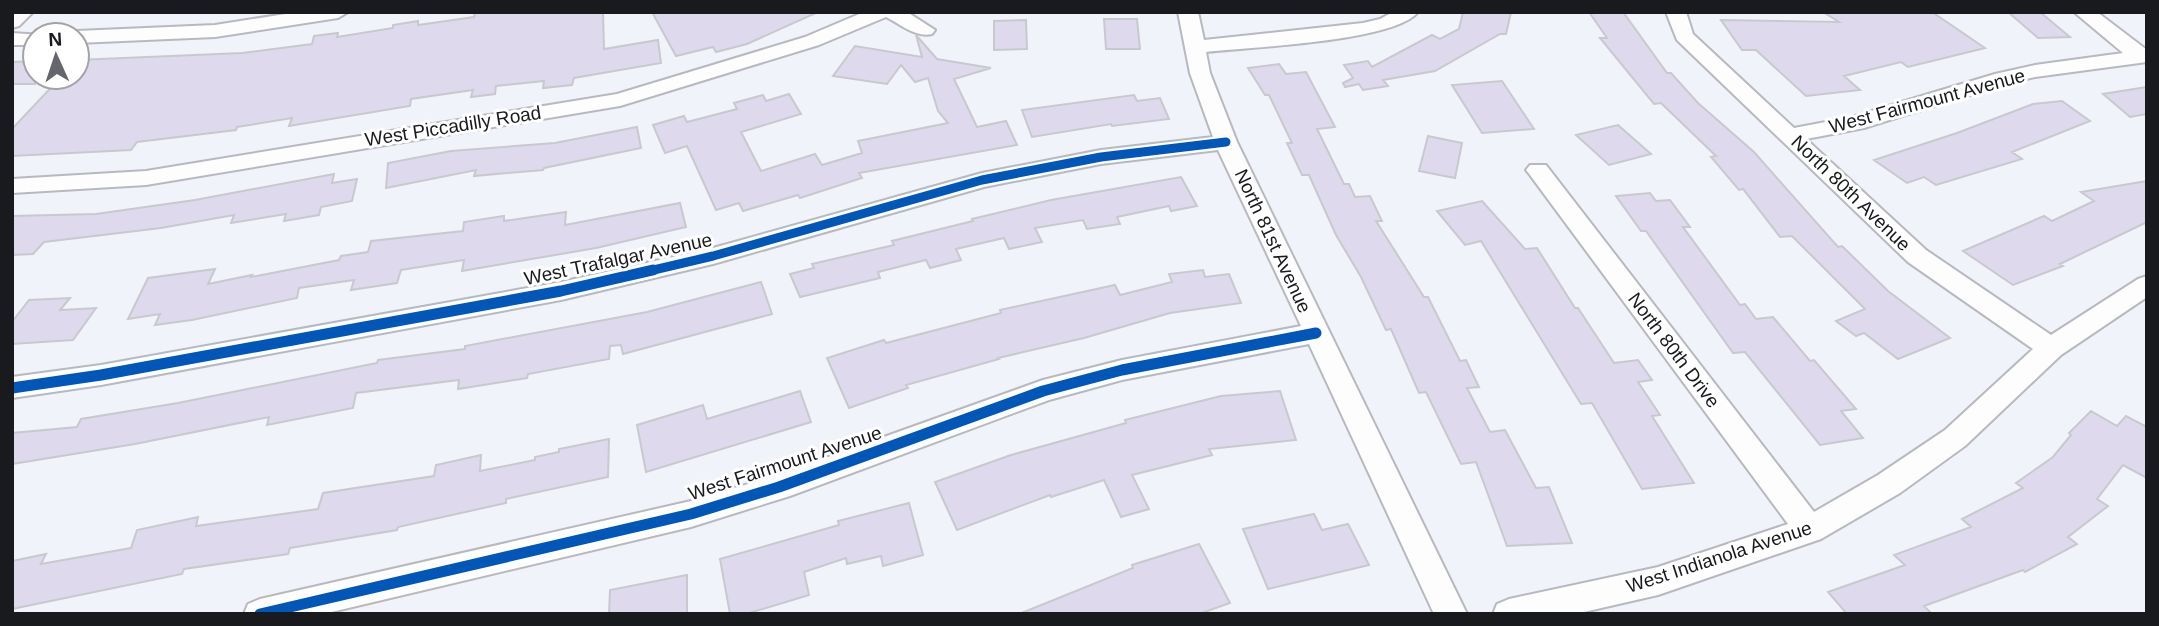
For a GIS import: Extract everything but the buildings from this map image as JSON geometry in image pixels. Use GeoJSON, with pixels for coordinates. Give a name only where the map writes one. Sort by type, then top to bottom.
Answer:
{"type":"FeatureCollection","features":[{"type":"Feature","properties":{"kind":"street"},"geometry":{"type":"LineString","coordinates":[[12,22],[23,12]]}},
{"type":"Feature","properties":{"kind":"street"},"geometry":{"type":"LineString","coordinates":[[91,36],[215,31],[338,12]]}},
{"type":"Feature","properties":{"kind":"street","name":"West Piccadilly Road"},"geometry":{"type":"LineString","coordinates":[[12,186],[146,178],[620,100],[812,41],[881,12]]}},
{"type":"Feature","properties":{"kind":"street"},"geometry":{"type":"LineString","coordinates":[[892,12],[925,30]]}},
{"type":"Feature","properties":{"kind":"street","name":"North 81st Avenue"},"geometry":{"type":"LineString","coordinates":[[1188,12],[1193,47],[1207,94],[1226,142],[1451,614]]}},
{"type":"Feature","properties":{"kind":"street"},"geometry":{"type":"LineString","coordinates":[[1193,47],[1363,29],[1386,24],[1408,12]]}},
{"type":"Feature","properties":{"kind":"street","name":"North 80th Avenue"},"geometry":{"type":"LineString","coordinates":[[1676,12],[1684,36],[1917,256],[2051,348]]}},
{"type":"Feature","properties":{"kind":"street"},"geometry":{"type":"LineString","coordinates":[[2084,12],[2144,56]]}},
{"type":"Feature","properties":{"kind":"street","name":"West Fairmount Avenue"},"geometry":{"type":"LineString","coordinates":[[1791,135],[1856,123],[1996,79],[2144,56]]}},
{"type":"Feature","properties":{"kind":"street","name":"West Trafalgar Avenue"},"geometry":{"type":"LineString","coordinates":[[12,388],[64,382],[572,288],[702,259],[982,180],[1101,158],[1226,142]]}},
{"type":"Feature","properties":{"kind":"street","name":"North 80th Drive"},"geometry":{"type":"LineString","coordinates":[[1538,170],[1810,530]]}},
{"type":"Feature","properties":{"kind":"street","name":"West Indianola Avenue"},"geometry":{"type":"LineString","coordinates":[[1509,614],[1658,581],[1810,530],[1889,484],[1955,438],[2051,348],[2147,285]]}},
{"type":"Feature","properties":{"kind":"street","name":"West Fairmount Avenue"},"geometry":{"type":"LineString","coordinates":[[260,614],[691,514],[779,487],[1043,391],[1122,370],[1316,332]]}},
{"type":"Feature","properties":{"kind":"cycle path"},"geometry":{"type":"LineString","coordinates":[[12,388],[101,375],[561,291],[713,256],[982,180],[1101,157],[1226,142]]}},
{"type":"Feature","properties":{"kind":"cycle path"},"geometry":{"type":"LineString","coordinates":[[260,614],[691,514],[779,487],[1043,391],[1122,370],[1316,333]]}}]}
